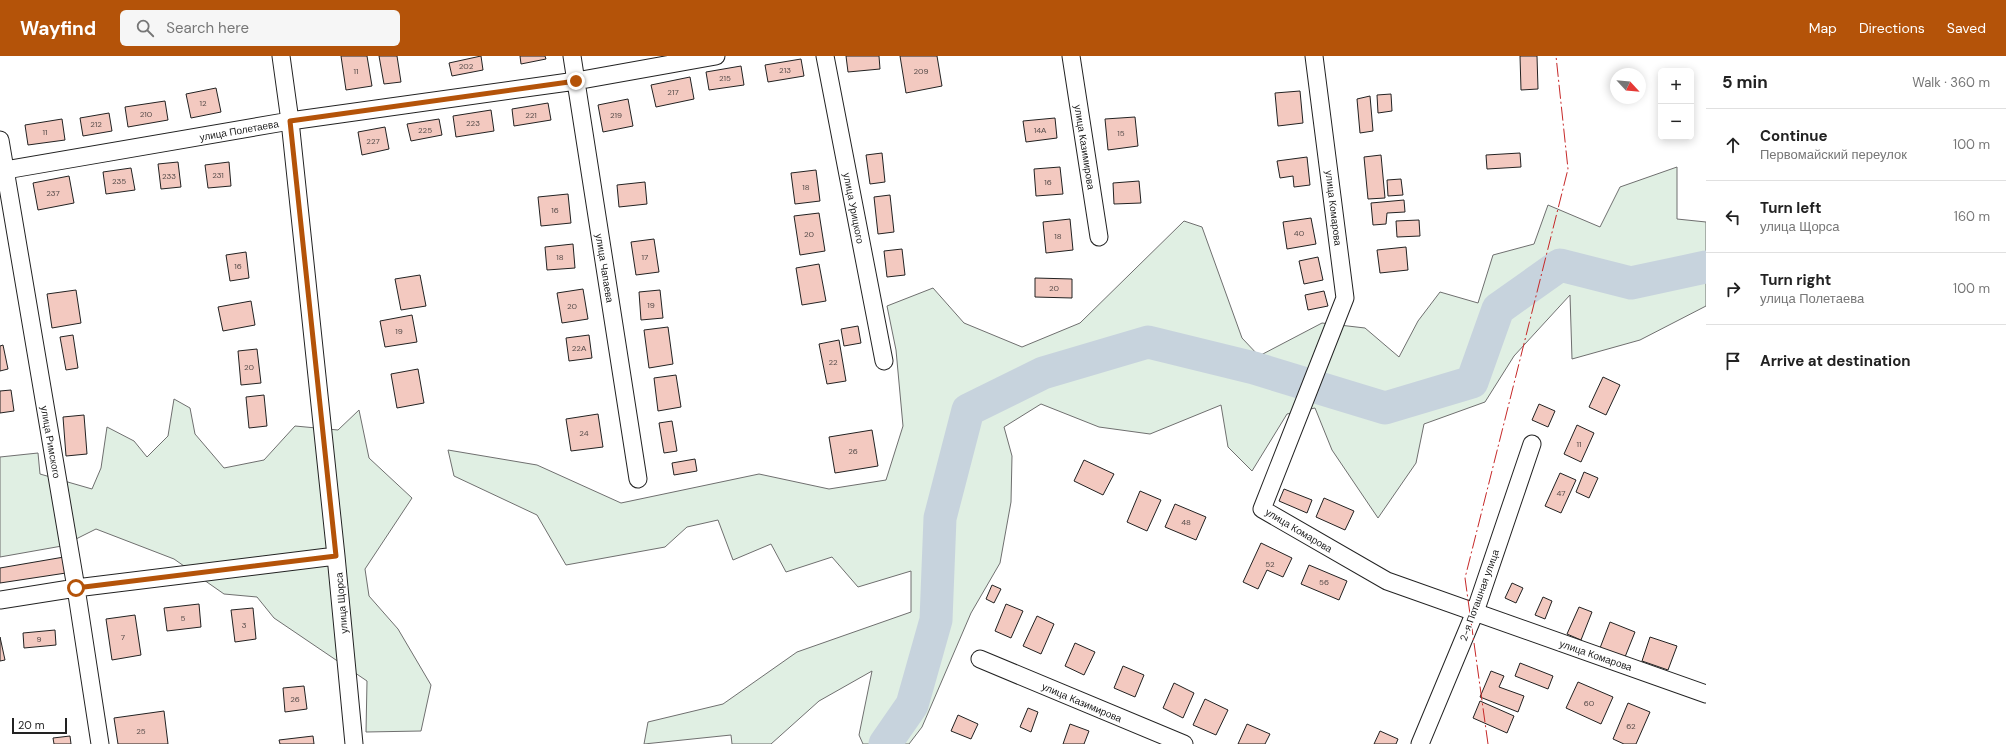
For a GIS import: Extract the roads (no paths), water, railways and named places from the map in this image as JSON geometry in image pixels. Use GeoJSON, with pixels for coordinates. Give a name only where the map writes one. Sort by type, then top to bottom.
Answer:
{"type":"FeatureCollection","features":[{"type":"Feature","properties":{"kind":"street","name":"улица Щорса"},"geometry":{"type":"LineString","coordinates":[[280,56],[290,121],[336,556],[354,744]]}},
{"type":"Feature","properties":{"kind":"street","name":"улица Чапаева"},"geometry":{"type":"LineString","coordinates":[[572,56],[638,479]]}},
{"type":"Feature","properties":{"kind":"street","name":"улица Полетаева"},"geometry":{"type":"LineString","coordinates":[[2,171],[290,121],[576,81],[716,56]]}},
{"type":"Feature","properties":{"kind":"street","name":"улица Урицкого"},"geometry":{"type":"LineString","coordinates":[[825,56],[884,361]]}},
{"type":"Feature","properties":{"kind":"street","name":"улица Казимирова"},"geometry":{"type":"LineString","coordinates":[[1071,56],[1099,238]]}},
{"type":"Feature","properties":{"kind":"street","name":"улица Комарова"},"geometry":{"type":"LineString","coordinates":[[1314,56],[1345,298],[1262,509],[1387,581],[1706,694]]}},
{"type":"Feature","properties":{"kind":"street","name":"улица Римского"},"geometry":{"type":"LineString","coordinates":[[0,140],[2,171],[76,588],[100,744]]}},
{"type":"Feature","properties":{"kind":"street","name":"2-я Поташная улица"},"geometry":{"type":"LineString","coordinates":[[1420,744],[1475,612],[1532,444]]}},
{"type":"Feature","properties":{"kind":"street"},"geometry":{"type":"LineString","coordinates":[[0,600],[76,588],[336,556]]}},
{"type":"Feature","properties":{"kind":"street","name":"улица Казимирова"},"geometry":{"type":"LineString","coordinates":[[980,659],[1184,744]]}},
{"type":"Feature","properties":{"kind":"waterway"},"geometry":{"type":"LineString","coordinates":[[885,744],[912,705],[936,620],[940,518],[968,410],[1043,373],[1148,342],[1254,368],[1385,408],[1472,382],[1498,309],[1560,265],[1631,283],[1706,267]]}}]}
